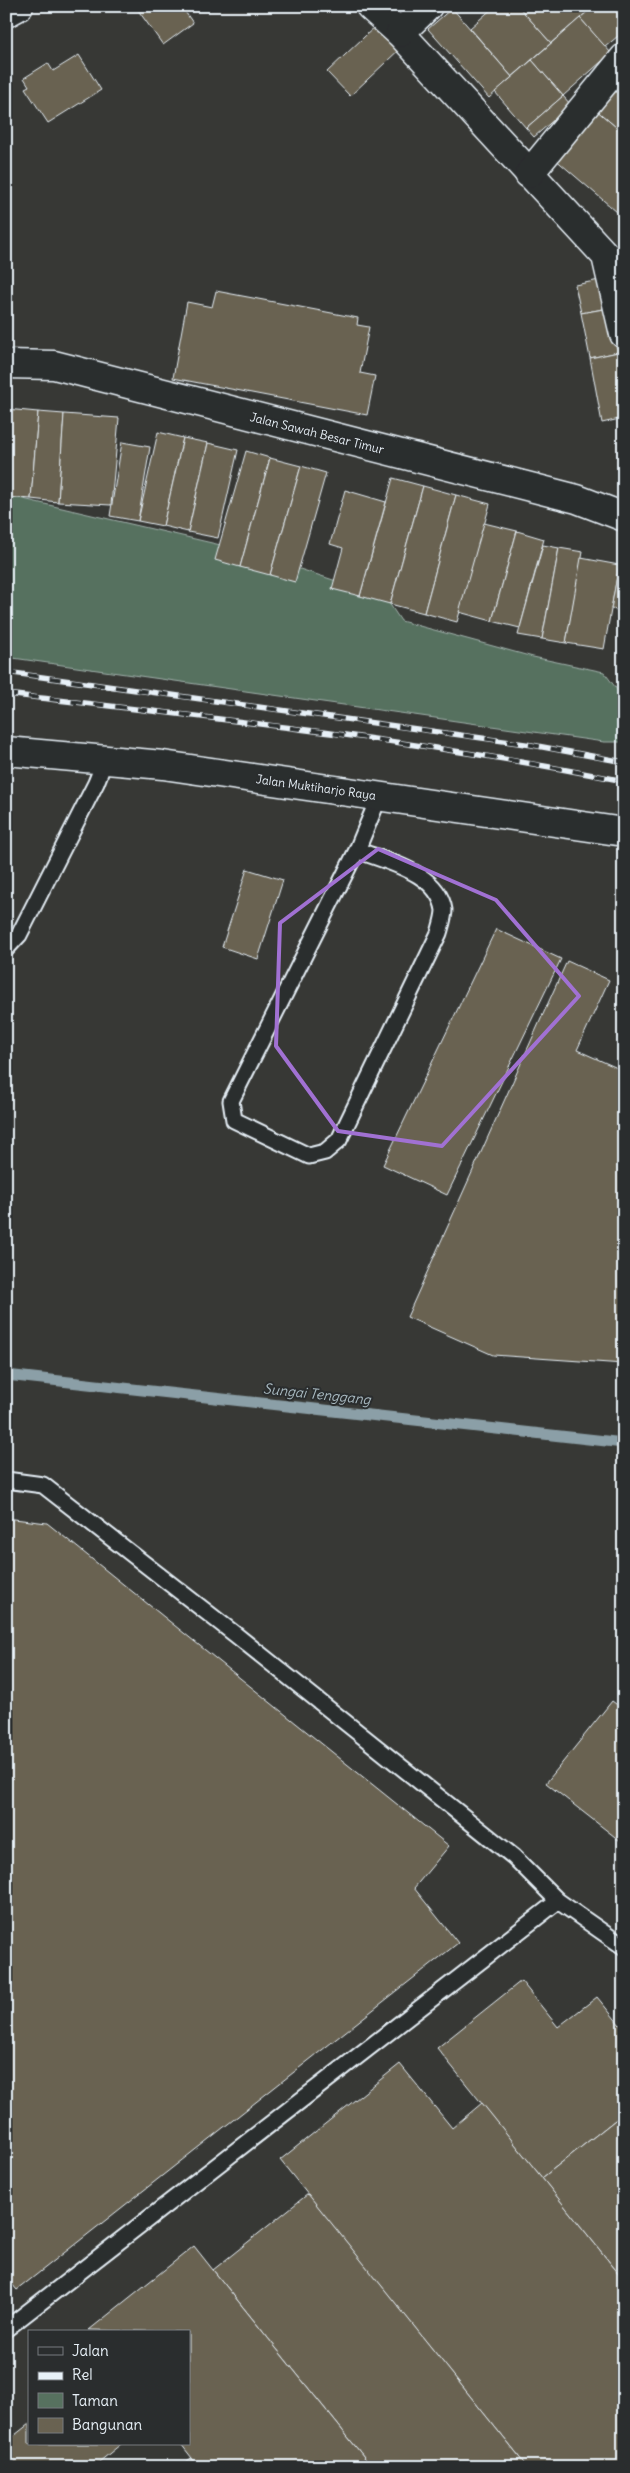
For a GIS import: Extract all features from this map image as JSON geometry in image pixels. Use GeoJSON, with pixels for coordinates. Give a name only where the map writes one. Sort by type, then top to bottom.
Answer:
{"type":"FeatureCollection","features":[{"type":"Feature","properties":{"kind":"street"},"geometry":{"type":"LineString","coordinates":[[6,13],[19,6]]}},
{"type":"Feature","properties":{"kind":"street"},"geometry":{"type":"LineString","coordinates":[[370,6],[400,33],[529,174],[615,257],[624,334]]}},
{"type":"Feature","properties":{"kind":"street"},"geometry":{"type":"LineString","coordinates":[[400,33],[428,6]]}},
{"type":"Feature","properties":{"kind":"street"},"geometry":{"type":"LineString","coordinates":[[529,174],[624,58]]}},
{"type":"Feature","properties":{"kind":"street","name":"Jalan Sawah Besar Timur"},"geometry":{"type":"LineString","coordinates":[[6,364],[54,365],[578,499],[624,517]]}},
{"type":"Feature","properties":{"kind":"street","name":"Jalan Muktiharjo Raya"},"geometry":{"type":"LineString","coordinates":[[6,751],[163,765],[624,832]]}},
{"type":"Feature","properties":{"kind":"lane"},"geometry":{"type":"LineString","coordinates":[[6,949],[19,935],[96,783],[105,760]]}},
{"type":"Feature","properties":{"kind":"lane"},"geometry":{"type":"LineString","coordinates":[[357,850],[417,873],[436,891],[444,910],[439,933],[339,1140],[325,1152],[309,1156],[234,1120],[231,1101],[357,850],[379,797]]}},
{"type":"Feature","properties":{"kind":"lane"},"geometry":{"type":"LineString","coordinates":[[6,1480],[43,1485],[236,1635],[514,1857],[558,1902],[624,1947]]}},
{"type":"Feature","properties":{"kind":"lane"},"geometry":{"type":"LineString","coordinates":[[6,2329],[558,1902]]}},
{"type":"Feature","properties":{"kind":"highlighted area"},"geometry":{"type":"Polygon","coordinates":[[[378,849],[496,900],[579,996],[442,1146],[338,1131],[276,1046],[280,923],[378,849]]]}},
{"type":"Feature","properties":{"kind":"green space"},"geometry":{"type":"Polygon","coordinates":[[[6,495],[242,550],[385,597],[401,621],[533,657],[604,672],[624,699],[624,742],[604,742],[6,657],[6,495]]]}},
{"type":"Feature","properties":{"kind":"building"},"geometry":{"type":"Polygon","coordinates":[[[135,6],[181,6],[193,23],[163,45],[135,6]]]}},
{"type":"Feature","properties":{"kind":"building"},"geometry":{"type":"Polygon","coordinates":[[[495,6],[518,6],[551,43],[512,77],[470,28],[495,6]]]}},
{"type":"Feature","properties":{"kind":"building"},"geometry":{"type":"Polygon","coordinates":[[[518,6],[594,6],[551,43],[518,6]]]}},
{"type":"Feature","properties":{"kind":"building"},"geometry":{"type":"Polygon","coordinates":[[[594,6],[624,6],[624,31],[605,47],[580,18],[594,6]]]}},
{"type":"Feature","properties":{"kind":"building"},"geometry":{"type":"Polygon","coordinates":[[[452,8],[512,77],[489,98],[428,29],[452,8]]]}},
{"type":"Feature","properties":{"kind":"building"},"geometry":{"type":"Polygon","coordinates":[[[580,18],[611,53],[563,96],[532,60],[580,18]]]}},
{"type":"Feature","properties":{"kind":"building"},"geometry":{"type":"Polygon","coordinates":[[[381,21],[404,45],[350,96],[327,72],[381,21]]]}},
{"type":"Feature","properties":{"kind":"building"},"geometry":{"type":"Polygon","coordinates":[[[79,55],[101,90],[48,123],[25,88],[29,86],[24,78],[48,63],[53,71],[79,55]]]}},
{"type":"Feature","properties":{"kind":"building"},"geometry":{"type":"Polygon","coordinates":[[[532,60],[563,96],[526,128],[495,92],[532,60]]]}},
{"type":"Feature","properties":{"kind":"building"},"geometry":{"type":"Polygon","coordinates":[[[620,81],[624,84],[624,134],[595,109],[620,81]]]}},
{"type":"Feature","properties":{"kind":"building"},"geometry":{"type":"Polygon","coordinates":[[[563,96],[571,105],[534,137],[526,128],[563,96]]]}},
{"type":"Feature","properties":{"kind":"building"},"geometry":{"type":"Polygon","coordinates":[[[595,109],[624,134],[624,218],[554,158],[595,109]]]}},
{"type":"Feature","properties":{"kind":"building"},"geometry":{"type":"Polygon","coordinates":[[[609,278],[615,307],[581,313],[575,285],[609,278]]]}},
{"type":"Feature","properties":{"kind":"building"},"geometry":{"type":"Polygon","coordinates":[[[216,291],[358,318],[357,325],[369,327],[360,373],[375,376],[367,415],[173,378],[187,302],[212,307],[216,291]]]}},
{"type":"Feature","properties":{"kind":"building"},"geometry":{"type":"Polygon","coordinates":[[[615,307],[623,351],[590,358],[581,313],[615,307]]]}},
{"type":"Feature","properties":{"kind":"building"},"geometry":{"type":"Polygon","coordinates":[[[623,351],[624,418],[602,423],[590,358],[623,351]]]}},
{"type":"Feature","properties":{"kind":"building"},"geometry":{"type":"Polygon","coordinates":[[[6,409],[38,412],[31,499],[6,497],[6,409]]]}},
{"type":"Feature","properties":{"kind":"building"},"geometry":{"type":"Polygon","coordinates":[[[38,412],[64,414],[58,502],[31,499],[38,412]]]}},
{"type":"Feature","properties":{"kind":"building"},"geometry":{"type":"Polygon","coordinates":[[[64,414],[119,418],[111,505],[58,502],[64,414]]]}},
{"type":"Feature","properties":{"kind":"building"},"geometry":{"type":"Polygon","coordinates":[[[158,432],[183,438],[163,526],[138,521],[158,432]]]}},
{"type":"Feature","properties":{"kind":"building"},"geometry":{"type":"Polygon","coordinates":[[[183,438],[208,443],[188,532],[163,526],[183,438]]]}},
{"type":"Feature","properties":{"kind":"building"},"geometry":{"type":"Polygon","coordinates":[[[122,442],[150,447],[138,521],[110,516],[122,442]]]}},
{"type":"Feature","properties":{"kind":"building"},"geometry":{"type":"Polygon","coordinates":[[[208,443],[238,450],[218,538],[188,532],[208,443]]]}},
{"type":"Feature","properties":{"kind":"building"},"geometry":{"type":"Polygon","coordinates":[[[246,451],[270,458],[240,567],[215,560],[246,451]]]}},
{"type":"Feature","properties":{"kind":"building"},"geometry":{"type":"Polygon","coordinates":[[[270,458],[301,466],[270,575],[240,567],[270,458]]]}},
{"type":"Feature","properties":{"kind":"building"},"geometry":{"type":"Polygon","coordinates":[[[301,466],[326,473],[295,582],[270,575],[301,466]]]}},
{"type":"Feature","properties":{"kind":"building"},"geometry":{"type":"Polygon","coordinates":[[[393,478],[423,486],[390,604],[360,596],[393,478]]]}},
{"type":"Feature","properties":{"kind":"building"},"geometry":{"type":"Polygon","coordinates":[[[423,486],[456,495],[424,613],[390,604],[423,486]]]}},
{"type":"Feature","properties":{"kind":"building"},"geometry":{"type":"Polygon","coordinates":[[[345,490],[386,502],[360,596],[332,589],[343,548],[330,544],[345,490]]]}},
{"type":"Feature","properties":{"kind":"building"},"geometry":{"type":"Polygon","coordinates":[[[456,495],[490,504],[457,622],[424,613],[456,495]]]}},
{"type":"Feature","properties":{"kind":"building"},"geometry":{"type":"Polygon","coordinates":[[[484,523],[517,531],[492,621],[459,612],[484,523]]]}},
{"type":"Feature","properties":{"kind":"building"},"geometry":{"type":"Polygon","coordinates":[[[517,531],[544,539],[520,628],[492,621],[517,531]]]}},
{"type":"Feature","properties":{"kind":"building"},"geometry":{"type":"Polygon","coordinates":[[[543,545],[559,548],[542,639],[518,635],[543,545]]]}},
{"type":"Feature","properties":{"kind":"building"},"geometry":{"type":"Polygon","coordinates":[[[559,548],[583,552],[566,643],[542,639],[559,548]]]}},
{"type":"Feature","properties":{"kind":"building"},"geometry":{"type":"Polygon","coordinates":[[[581,558],[619,565],[604,649],[566,643],[581,558]]]}},
{"type":"Feature","properties":{"kind":"building"},"geometry":{"type":"Polygon","coordinates":[[[619,565],[624,566],[624,611],[611,609],[619,565]]]}},
{"type":"Feature","properties":{"kind":"building"},"geometry":{"type":"Polygon","coordinates":[[[247,869],[283,880],[258,959],[222,947],[247,869]]]}},
{"type":"Feature","properties":{"kind":"building"},"geometry":{"type":"Polygon","coordinates":[[[496,929],[561,959],[447,1195],[383,1165],[496,929]]]}},
{"type":"Feature","properties":{"kind":"building"},"geometry":{"type":"Polygon","coordinates":[[[567,961],[609,980],[577,1050],[624,1071],[624,1364],[493,1355],[407,1317],[567,961]]]}},
{"type":"Feature","properties":{"kind":"building"},"geometry":{"type":"Polygon","coordinates":[[[6,1518],[47,1523],[449,1846],[414,1888],[458,1943],[17,2290],[6,2277],[6,1518]]]}},
{"type":"Feature","properties":{"kind":"building"},"geometry":{"type":"Polygon","coordinates":[[[612,1701],[624,1710],[624,1768],[620,1773],[624,1776],[624,1844],[546,1783],[612,1701]]]}},
{"type":"Feature","properties":{"kind":"building"},"geometry":{"type":"Polygon","coordinates":[[[521,1981],[558,2027],[597,1997],[624,2030],[624,2113],[542,2178],[437,2048],[521,1981]]]}},
{"type":"Feature","properties":{"kind":"building"},"geometry":{"type":"Polygon","coordinates":[[[400,2064],[452,2128],[482,2103],[624,2280],[624,2467],[527,2467],[280,2160],[400,2064]]]}},
{"type":"Feature","properties":{"kind":"building"},"geometry":{"type":"Polygon","coordinates":[[[624,2113],[624,2280],[542,2178],[624,2113]]]}},
{"type":"Feature","properties":{"kind":"building"},"geometry":{"type":"Polygon","coordinates":[[[308,2194],[527,2467],[372,2467],[213,2270],[308,2194]]]}},
{"type":"Feature","properties":{"kind":"building"},"geometry":{"type":"Polygon","coordinates":[[[194,2246],[372,2467],[199,2467],[183,2446],[190,2446],[190,2330],[89,2330],[194,2246]]]}},
{"type":"Feature","properties":{"kind":"building"},"geometry":{"type":"Polygon","coordinates":[[[28,2425],[28,2446],[119,2446],[93,2467],[6,2467],[6,2442],[28,2425]]]}},
{"type":"Feature","properties":{"kind":"building"},"geometry":{"type":"Polygon","coordinates":[[[191,2458],[199,2467],[180,2467],[191,2458]]]}},
{"type":"Feature","properties":{"kind":"waterway","name":"Sungai Tenggang"},"geometry":{"type":"LineString","coordinates":[[6,1375],[624,1443]]}},
{"type":"Feature","properties":{"kind":"railway"},"geometry":{"type":"LineString","coordinates":[[6,672],[532,745],[624,762]]}},
{"type":"Feature","properties":{"kind":"railway"},"geometry":{"type":"LineString","coordinates":[[6,694],[316,731],[470,753],[624,781]]}}]}
